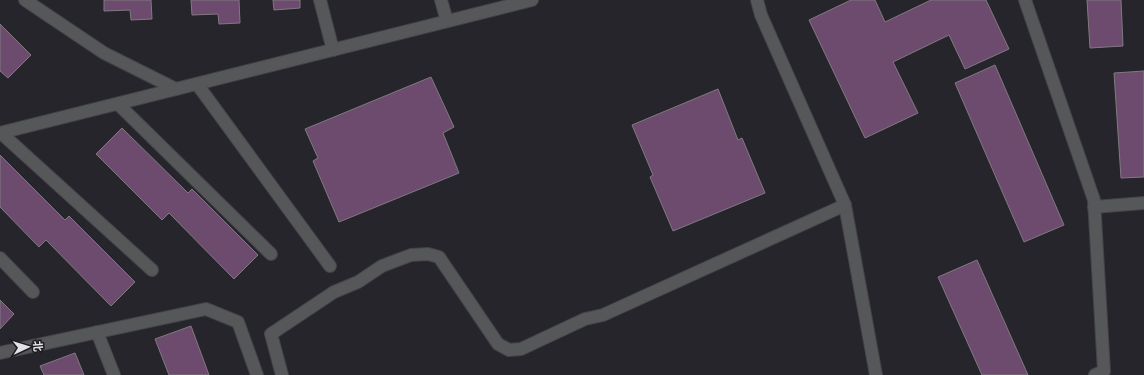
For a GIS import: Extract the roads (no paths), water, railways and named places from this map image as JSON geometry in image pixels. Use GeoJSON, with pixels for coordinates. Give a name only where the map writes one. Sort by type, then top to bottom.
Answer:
{"type":"FeatureCollection","features":[{"type":"Feature","properties":{"kind":"street"},"geometry":{"type":"LineString","coordinates":[[25,0],[104,53],[176,89]]}},
{"type":"Feature","properties":{"kind":"street"},"geometry":{"type":"LineString","coordinates":[[320,0],[333,50]]}},
{"type":"Feature","properties":{"kind":"street"},"geometry":{"type":"LineString","coordinates":[[441,0],[447,22]]}},
{"type":"Feature","properties":{"kind":"street"},"geometry":{"type":"LineString","coordinates":[[1,133],[532,0]]}},
{"type":"Feature","properties":{"kind":"street"},"geometry":{"type":"LineString","coordinates":[[757,0],[761,15],[845,205],[876,375]]}},
{"type":"Feature","properties":{"kind":"street"},"geometry":{"type":"LineString","coordinates":[[1025,0],[1094,200],[1101,374]]}},
{"type":"Feature","properties":{"kind":"street"},"geometry":{"type":"LineString","coordinates":[[197,84],[330,266]]}},
{"type":"Feature","properties":{"kind":"street"},"geometry":{"type":"LineString","coordinates":[[118,104],[271,254]]}},
{"type":"Feature","properties":{"kind":"street"},"geometry":{"type":"LineString","coordinates":[[1,133],[152,270]]}},
{"type":"Feature","properties":{"kind":"street"},"geometry":{"type":"LineString","coordinates":[[1094,207],[1144,203]]}},
{"type":"Feature","properties":{"kind":"street"},"geometry":{"type":"LineString","coordinates":[[282,375],[271,334],[334,292],[358,282],[382,266],[411,255],[428,254],[439,257],[498,344],[509,350],[521,349],[585,319],[603,315],[845,205]]}},
{"type":"Feature","properties":{"kind":"street"},"geometry":{"type":"LineString","coordinates":[[0,258],[33,292]]}},
{"type":"Feature","properties":{"kind":"street"},"geometry":{"type":"LineString","coordinates":[[0,353],[206,309],[238,322],[257,375]]}},
{"type":"Feature","properties":{"kind":"street"},"geometry":{"type":"LineString","coordinates":[[97,332],[114,375]]}}]}
